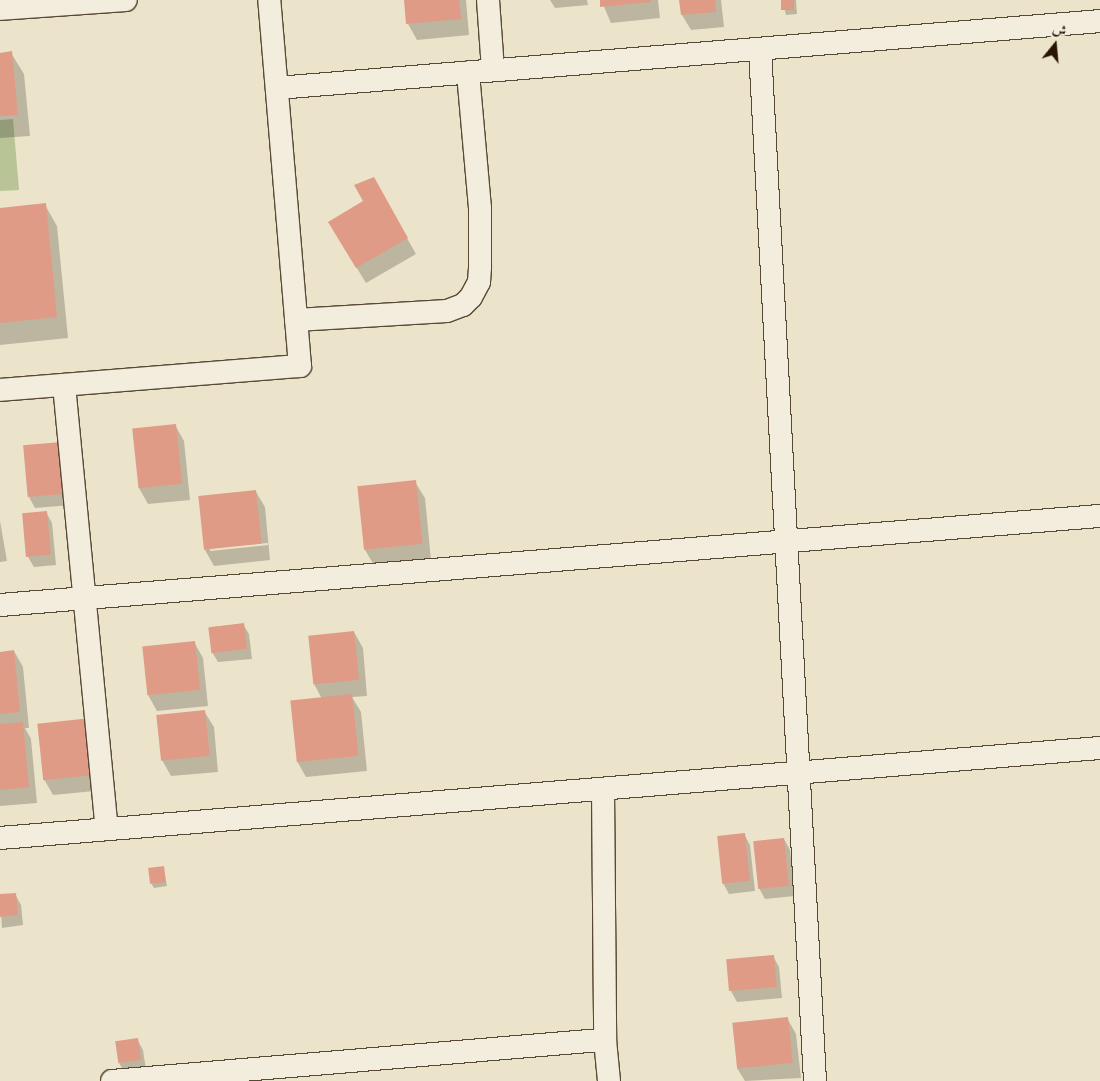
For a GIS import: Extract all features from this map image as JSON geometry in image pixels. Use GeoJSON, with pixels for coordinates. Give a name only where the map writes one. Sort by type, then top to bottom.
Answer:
{"type":"FeatureCollection","features":[{"type":"Feature","properties":{"kind":"street"},"geometry":{"type":"LineString","coordinates":[[0,9],[126,0]]}},
{"type":"Feature","properties":{"kind":"street"},"geometry":{"type":"LineString","coordinates":[[0,390],[300,366],[269,0]]}},
{"type":"Feature","properties":{"kind":"street"},"geometry":{"type":"LineString","coordinates":[[488,0],[493,70]]}},
{"type":"Feature","properties":{"kind":"street"},"geometry":{"type":"LineString","coordinates":[[276,88],[1100,21]]}},
{"type":"Feature","properties":{"kind":"street"},"geometry":{"type":"LineString","coordinates":[[760,49],[815,1081]]}},
{"type":"Feature","properties":{"kind":"street"},"geometry":{"type":"LineString","coordinates":[[296,320],[446,311],[462,306],[471,297],[480,275],[480,208],[468,72]]}},
{"type":"Feature","properties":{"kind":"street"},"geometry":{"type":"LineString","coordinates":[[64,385],[107,829]]}},
{"type":"Feature","properties":{"kind":"street"},"geometry":{"type":"LineString","coordinates":[[0,605],[1100,516]]}},
{"type":"Feature","properties":{"kind":"street"},"geometry":{"type":"LineString","coordinates":[[0,838],[1100,748]]}},
{"type":"Feature","properties":{"kind":"street"},"geometry":{"type":"LineString","coordinates":[[603,789],[605,1040],[609,1081]]}},
{"type":"Feature","properties":{"kind":"street"},"geometry":{"type":"LineString","coordinates":[[112,1081],[605,1040]]}},
{"type":"Feature","properties":{"kind":"green space"},"geometry":{"type":"Polygon","coordinates":[[[13,119],[19,190],[0,191],[0,120],[13,119]]]}},
{"type":"Feature","properties":{"kind":"building"},"geometry":{"type":"Polygon","coordinates":[[[404,0],[459,0],[461,19],[406,24],[404,0]]]}},
{"type":"Feature","properties":{"kind":"building"},"geometry":{"type":"Polygon","coordinates":[[[600,0],[651,0],[651,2],[600,7],[600,0]]]}},
{"type":"Feature","properties":{"kind":"building"},"geometry":{"type":"Polygon","coordinates":[[[679,0],[715,0],[716,12],[681,15],[679,0]]]}},
{"type":"Feature","properties":{"kind":"building"},"geometry":{"type":"Polygon","coordinates":[[[781,0],[794,0],[794,10],[781,10],[781,0]]]}},
{"type":"Feature","properties":{"kind":"building"},"geometry":{"type":"Polygon","coordinates":[[[12,51],[18,115],[0,116],[0,53],[12,51]]]}},
{"type":"Feature","properties":{"kind":"building"},"geometry":{"type":"Polygon","coordinates":[[[374,177],[408,238],[356,268],[328,222],[363,201],[354,185],[374,177]]]}},
{"type":"Feature","properties":{"kind":"building"},"geometry":{"type":"Polygon","coordinates":[[[46,203],[57,317],[0,323],[0,208],[46,203]]]}},
{"type":"Feature","properties":{"kind":"building"},"geometry":{"type":"Polygon","coordinates":[[[176,424],[182,484],[139,488],[132,429],[176,424]]]}},
{"type":"Feature","properties":{"kind":"building"},"geometry":{"type":"Polygon","coordinates":[[[61,442],[66,494],[28,497],[23,445],[61,442]]]}},
{"type":"Feature","properties":{"kind":"building"},"geometry":{"type":"Polygon","coordinates":[[[416,480],[423,544],[364,550],[357,486],[416,480]]]}},
{"type":"Feature","properties":{"kind":"building"},"geometry":{"type":"Polygon","coordinates":[[[256,490],[262,544],[204,550],[198,496],[256,490]]]}},
{"type":"Feature","properties":{"kind":"building"},"geometry":{"type":"Polygon","coordinates":[[[47,511],[51,555],[26,557],[22,513],[47,511]]]}},
{"type":"Feature","properties":{"kind":"building"},"geometry":{"type":"Polygon","coordinates":[[[244,623],[247,649],[211,653],[208,627],[244,623]]]}},
{"type":"Feature","properties":{"kind":"building"},"geometry":{"type":"Polygon","coordinates":[[[354,631],[359,680],[313,685],[308,636],[354,631]]]}},
{"type":"Feature","properties":{"kind":"building"},"geometry":{"type":"Polygon","coordinates":[[[195,641],[200,690],[147,695],[142,647],[195,641]]]}},
{"type":"Feature","properties":{"kind":"building"},"geometry":{"type":"Polygon","coordinates":[[[14,650],[20,712],[0,714],[0,652],[14,650]]]}},
{"type":"Feature","properties":{"kind":"building"},"geometry":{"type":"Polygon","coordinates":[[[352,694],[358,756],[297,762],[290,700],[352,694]]]}},
{"type":"Feature","properties":{"kind":"building"},"geometry":{"type":"Polygon","coordinates":[[[205,710],[210,756],[161,761],[156,715],[205,710]]]}},
{"type":"Feature","properties":{"kind":"building"},"geometry":{"type":"Polygon","coordinates":[[[91,718],[97,775],[43,780],[37,724],[91,718]]]}},
{"type":"Feature","properties":{"kind":"building"},"geometry":{"type":"Polygon","coordinates":[[[23,722],[29,787],[0,790],[0,724],[23,722]]]}},
{"type":"Feature","properties":{"kind":"building"},"geometry":{"type":"Polygon","coordinates":[[[745,833],[750,881],[722,884],[717,836],[745,833]]]}},
{"type":"Feature","properties":{"kind":"building"},"geometry":{"type":"Polygon","coordinates":[[[784,838],[789,886],[758,889],[753,841],[784,838]]]}},
{"type":"Feature","properties":{"kind":"building"},"geometry":{"type":"Polygon","coordinates":[[[164,866],[166,882],[150,884],[148,868],[164,866]]]}},
{"type":"Feature","properties":{"kind":"building"},"geometry":{"type":"Polygon","coordinates":[[[16,893],[18,915],[0,917],[0,894],[16,893]]]}},
{"type":"Feature","properties":{"kind":"building"},"geometry":{"type":"Polygon","coordinates":[[[774,955],[777,987],[729,991],[726,959],[774,955]]]}},
{"type":"Feature","properties":{"kind":"building"},"geometry":{"type":"Polygon","coordinates":[[[788,1017],[793,1063],[737,1069],[732,1023],[788,1017]]]}},
{"type":"Feature","properties":{"kind":"building"},"geometry":{"type":"Polygon","coordinates":[[[138,1038],[141,1060],[118,1063],[115,1041],[138,1038]]]}}]}
